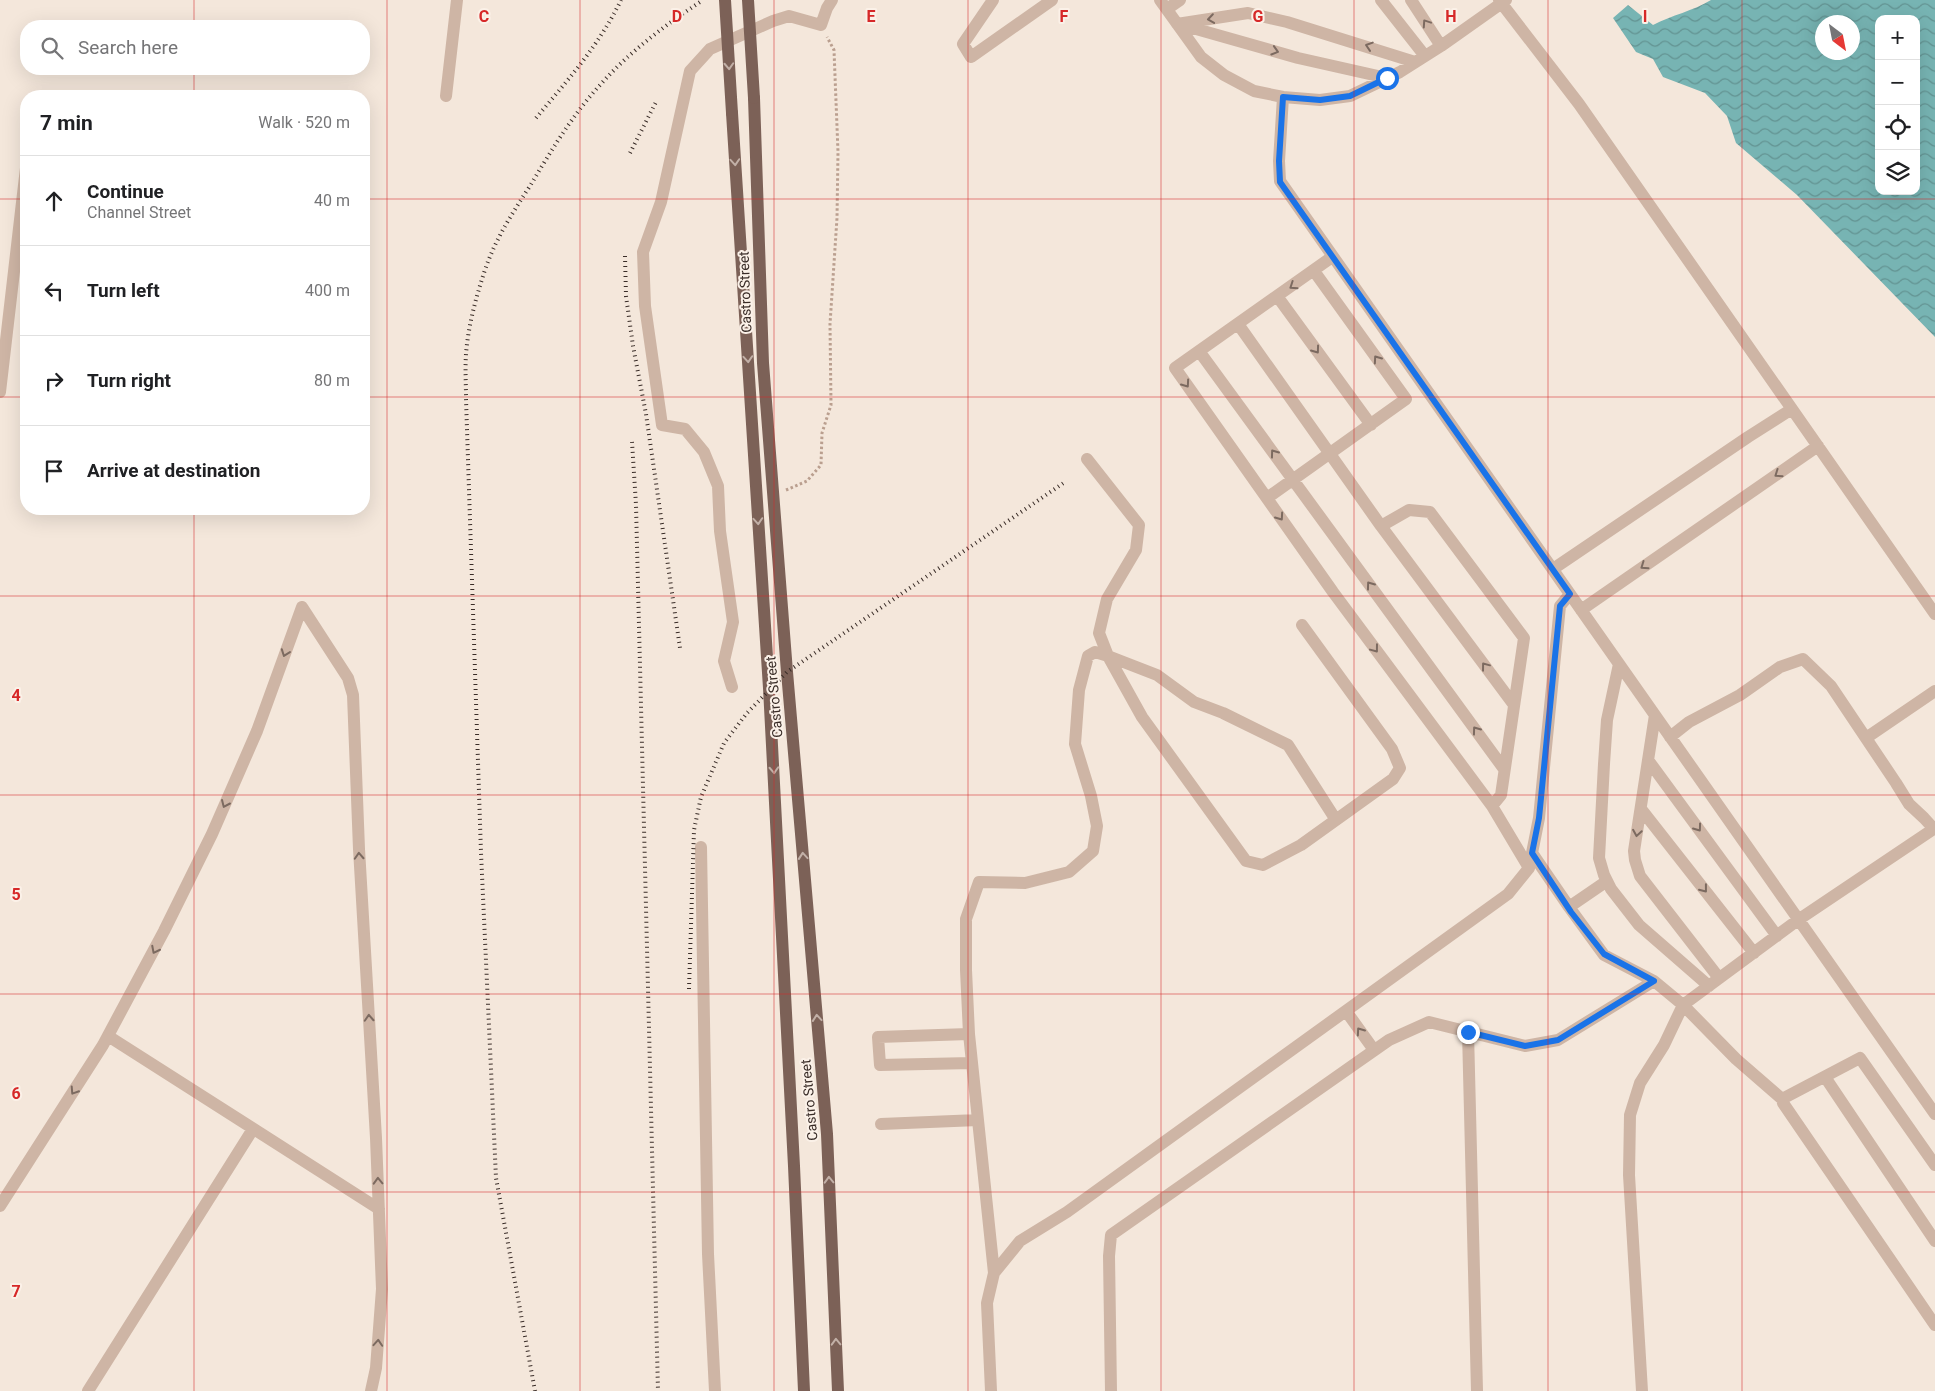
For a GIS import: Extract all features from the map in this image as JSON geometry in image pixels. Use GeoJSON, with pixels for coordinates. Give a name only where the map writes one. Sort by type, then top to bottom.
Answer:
{"type":"FeatureCollection","features":[{"type":"Feature","properties":{"kind":"main road","name":"Castro Street"},"geometry":{"type":"LineString","coordinates":[[725,0],[769,688],[795,1176],[804,1391]]}},
{"type":"Feature","properties":{"kind":"main road","name":"Castro Street"},"geometry":{"type":"LineString","coordinates":[[748,0],[754,98],[763,363],[786,672],[827,1134],[838,1391]]}},
{"type":"Feature","properties":{"kind":"street"},"geometry":{"type":"LineString","coordinates":[[446,96],[458,0]]}},
{"type":"Feature","properties":{"kind":"street"},"geometry":{"type":"LineString","coordinates":[[732,687],[724,662],[733,622],[720,531],[718,486],[704,452],[685,429],[662,425],[645,306],[643,252],[661,202],[690,71],[710,49],[773,21],[789,16],[822,25],[827,8],[832,0]]}},
{"type":"Feature","properties":{"kind":"street"},"geometry":{"type":"LineString","coordinates":[[993,0],[962,44],[970,57],[1052,0]]}},
{"type":"Feature","properties":{"kind":"street"},"geometry":{"type":"LineString","coordinates":[[1180,0],[1164,5],[1201,57],[1224,76],[1254,91],[1283,97],[1320,100],[1350,96],[1387,78],[1441,46],[1502,1],[1579,104],[1935,614]]}},
{"type":"Feature","properties":{"kind":"street"},"geometry":{"type":"LineString","coordinates":[[1381,0],[1420,59]]}},
{"type":"Feature","properties":{"kind":"street"},"geometry":{"type":"LineString","coordinates":[[1410,0],[1441,46]]}},
{"type":"Feature","properties":{"kind":"street"},"geometry":{"type":"LineString","coordinates":[[1177,24],[1248,14],[1420,59]]}},
{"type":"Feature","properties":{"kind":"street"},"geometry":{"type":"LineString","coordinates":[[1177,24],[1298,58],[1387,78]]}},
{"type":"Feature","properties":{"kind":"street"},"geometry":{"type":"LineString","coordinates":[[1283,97],[1279,161],[1280,182],[1935,1114]]}},
{"type":"Feature","properties":{"kind":"street"},"geometry":{"type":"LineString","coordinates":[[0,392],[20,220]]}},
{"type":"Feature","properties":{"kind":"street"},"geometry":{"type":"LineString","coordinates":[[1332,257],[1175,368],[1333,592],[1492,806],[1529,868]]}},
{"type":"Feature","properties":{"kind":"street"},"geometry":{"type":"LineString","coordinates":[[1266,498],[1406,399],[1314,271]]}},
{"type":"Feature","properties":{"kind":"street"},"geometry":{"type":"LineString","coordinates":[[1277,296],[1371,424]]}},
{"type":"Feature","properties":{"kind":"street"},"geometry":{"type":"LineString","coordinates":[[1238,324],[1381,526],[1514,705]]}},
{"type":"Feature","properties":{"kind":"street"},"geometry":{"type":"LineString","coordinates":[[1200,351],[1504,770]]}},
{"type":"Feature","properties":{"kind":"street"},"geometry":{"type":"LineString","coordinates":[[1553,569],[1792,409]]}},
{"type":"Feature","properties":{"kind":"street"},"geometry":{"type":"LineString","coordinates":[[1581,610],[1818,446]]}},
{"type":"Feature","properties":{"kind":"street"},"geometry":{"type":"LineString","coordinates":[[1087,459],[1139,524],[1136,550],[1107,599],[1099,633],[1108,656],[1142,717],[1246,861],[1263,865],[1300,845],[1336,820],[1393,779],[1400,768],[1392,749],[1302,625]]}},
{"type":"Feature","properties":{"kind":"street"},"geometry":{"type":"LineString","coordinates":[[1381,526],[1409,510],[1430,512],[1524,638],[1501,795],[1492,806]]}},
{"type":"Feature","properties":{"kind":"street"},"geometry":{"type":"LineString","coordinates":[[994,1273],[1020,1241],[1067,1212],[1508,894],[1529,868],[1539,818],[1560,606],[1570,594]]}},
{"type":"Feature","properties":{"kind":"street"},"geometry":{"type":"LineString","coordinates":[[0,1206],[108,1036],[155,948],[215,827],[257,731],[302,607],[348,678],[353,695],[359,849],[376,1138],[382,1289],[376,1368],[371,1391]]}},
{"type":"Feature","properties":{"kind":"street"},"geometry":{"type":"LineString","coordinates":[[991,1391],[987,1303],[994,1273],[969,1034],[966,918],[979,882],[1025,883],[1069,872],[1092,851],[1097,826],[1091,796],[1075,744],[1079,690],[1088,656],[1095,652],[1157,675],[1194,702],[1223,713],[1288,745],[1336,820]]}},
{"type":"Feature","properties":{"kind":"street"},"geometry":{"type":"LineString","coordinates":[[1642,1391],[1629,1175],[1630,1116],[1640,1082],[1664,1045],[1683,1005],[1798,920],[1934,828],[1909,804],[1830,686],[1803,659],[1780,667],[1740,695],[1689,722],[1670,737]]}},
{"type":"Feature","properties":{"kind":"street"},"geometry":{"type":"LineString","coordinates":[[1619,664],[1607,720],[1600,858],[1611,889],[1639,926],[1709,986]]}},
{"type":"Feature","properties":{"kind":"street"},"geometry":{"type":"LineString","coordinates":[[1866,738],[1935,691]]}},
{"type":"Feature","properties":{"kind":"street"},"geometry":{"type":"LineString","coordinates":[[1655,715],[1634,852],[1635,860],[1640,876],[1719,978]]}},
{"type":"Feature","properties":{"kind":"street"},"geometry":{"type":"LineString","coordinates":[[1648,760],[1777,936]]}},
{"type":"Feature","properties":{"kind":"street"},"geometry":{"type":"LineString","coordinates":[[1641,809],[1754,953]]}},
{"type":"Feature","properties":{"kind":"street"},"geometry":{"type":"LineString","coordinates":[[701,847],[708,1254],[715,1391]]}},
{"type":"Feature","properties":{"kind":"street"},"geometry":{"type":"LineString","coordinates":[[1532,853],[1604,954],[1654,981],[1683,1005],[1736,1060],[1782,1099],[1783,1104],[1935,1325]]}},
{"type":"Feature","properties":{"kind":"street"},"geometry":{"type":"LineString","coordinates":[[1569,907],[1607,881]]}},
{"type":"Feature","properties":{"kind":"street"},"geometry":{"type":"LineString","coordinates":[[1111,1391],[1109,1256],[1111,1235],[1389,1040],[1428,1022],[1525,1046],[1558,1040],[1654,981]]}},
{"type":"Feature","properties":{"kind":"street"},"geometry":{"type":"LineString","coordinates":[[1346,1010],[1374,1050]]}},
{"type":"Feature","properties":{"kind":"street"},"geometry":{"type":"LineString","coordinates":[[1468,1032],[1477,1391]]}},
{"type":"Feature","properties":{"kind":"street"},"geometry":{"type":"LineString","coordinates":[[969,1034],[878,1037],[880,1065],[972,1063]]}},
{"type":"Feature","properties":{"kind":"street"},"geometry":{"type":"LineString","coordinates":[[108,1036],[379,1209]]}},
{"type":"Feature","properties":{"kind":"street"},"geometry":{"type":"LineString","coordinates":[[1782,1099],[1860,1058],[1935,1166]]}},
{"type":"Feature","properties":{"kind":"street"},"geometry":{"type":"LineString","coordinates":[[1825,1076],[1935,1241]]}},
{"type":"Feature","properties":{"kind":"street"},"geometry":{"type":"LineString","coordinates":[[881,1124],[978,1120]]}},
{"type":"Feature","properties":{"kind":"street"},"geometry":{"type":"LineString","coordinates":[[88,1391],[253,1129]]}},
{"type":"Feature","properties":{"kind":"path"},"geometry":{"type":"LineString","coordinates":[[773,496],[807,481],[821,465],[822,433],[831,405],[830,324],[837,218],[838,152],[834,50],[822,25]]}},
{"type":"Feature","properties":{"kind":"water"},"geometry":{"type":"Polygon","coordinates":[[[1711,0],[1935,0],[1935,337],[1797,195],[1736,143],[1727,116],[1705,93],[1663,77],[1653,59],[1636,52],[1613,18],[1628,5],[1653,25],[1711,0]]]}},
{"type":"Feature","properties":{"kind":"railway"},"geometry":{"type":"LineString","coordinates":[[536,118],[593,47],[621,0]]}},
{"type":"Feature","properties":{"kind":"railway"},"geometry":{"type":"LineString","coordinates":[[535,1391],[496,1178],[481,853],[466,399],[467,344],[477,295],[497,241],[563,133],[591,96],[624,60],[663,28],[703,0]]}},
{"type":"Feature","properties":{"kind":"railway"},"geometry":{"type":"LineString","coordinates":[[630,153],[656,102]]}},
{"type":"Feature","properties":{"kind":"railway"},"geometry":{"type":"LineString","coordinates":[[625,256],[626,296],[633,346],[646,414],[680,648]]}},
{"type":"Feature","properties":{"kind":"railway"},"geometry":{"type":"LineString","coordinates":[[632,442],[636,505],[658,1391]]}},
{"type":"Feature","properties":{"kind":"railway"},"geometry":{"type":"LineString","coordinates":[[689,989],[694,830],[701,797],[724,743],[747,713],[787,672],[1065,482]]}},
{"type":"Feature","properties":{"kind":"route"},"geometry":{"type":"LineString","coordinates":[[1387,78],[1350,96],[1320,100],[1283,97],[1279,161],[1280,182],[1570,594],[1560,606],[1539,818],[1532,853],[1571,912],[1604,954],[1654,981],[1558,1040],[1525,1046],[1468,1032]]}}]}
